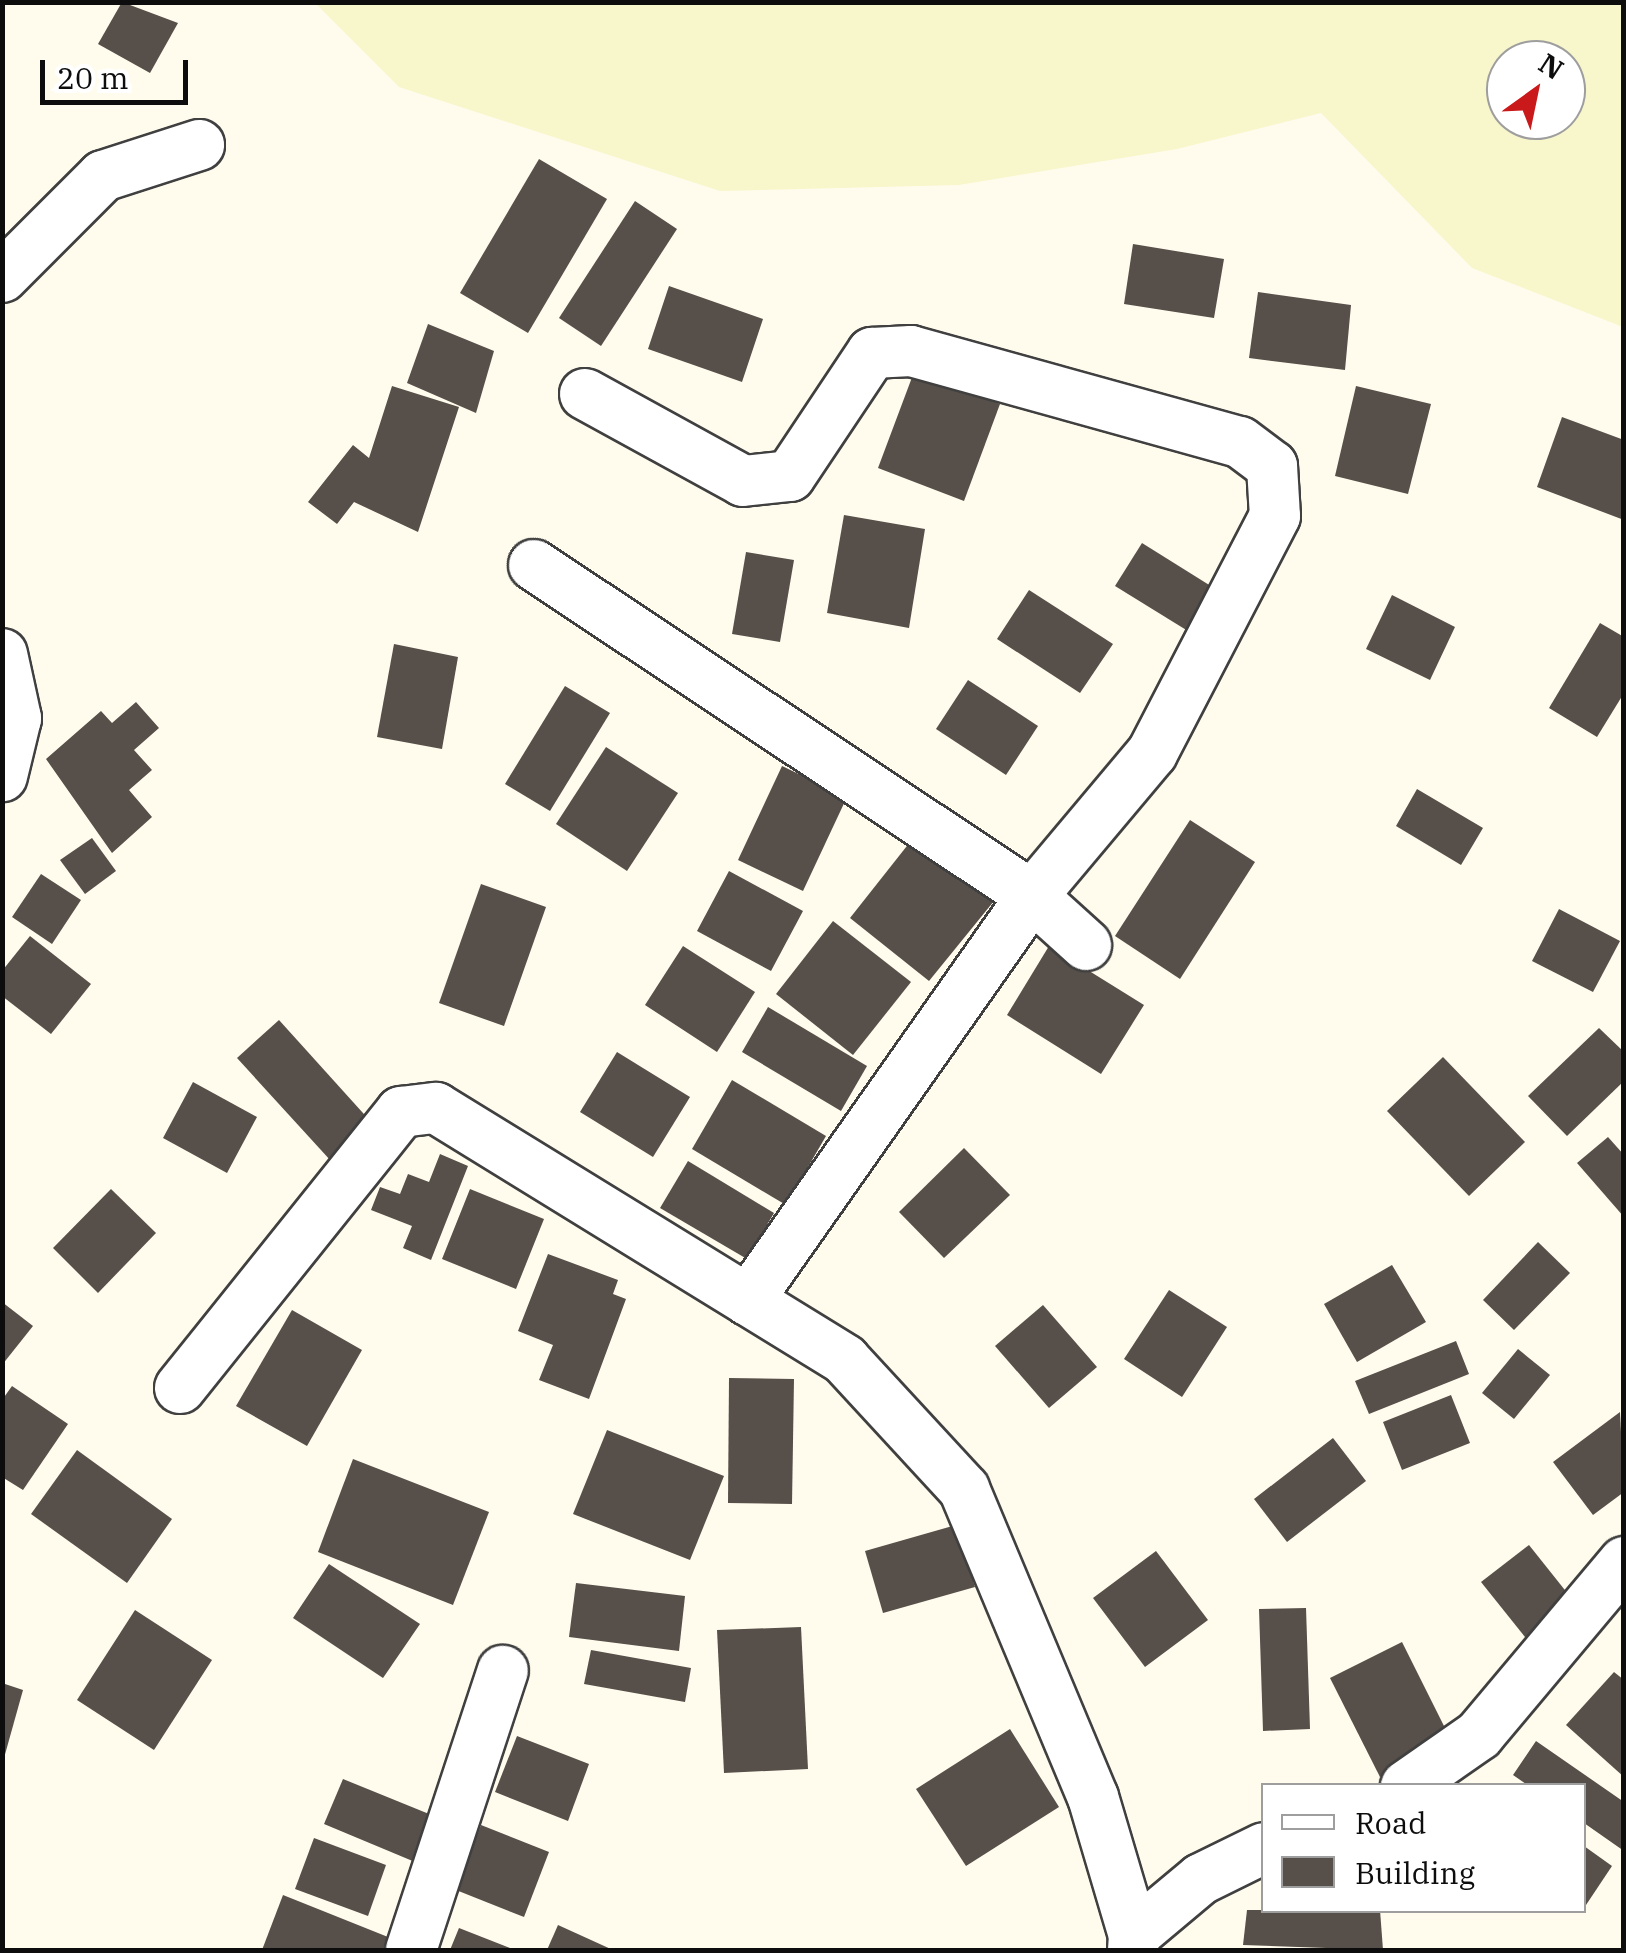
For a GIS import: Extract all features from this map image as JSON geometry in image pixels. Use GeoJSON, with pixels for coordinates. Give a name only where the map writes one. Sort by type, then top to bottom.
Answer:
{"type":"FeatureCollection","features":[{"type":"Feature","properties":{"kind":"street"},"geometry":{"type":"LineString","coordinates":[[2,277],[103,176],[199,144]]}},
{"type":"Feature","properties":{"kind":"street"},"geometry":{"type":"LineString","coordinates":[[585,394],[743,481],[790,476],[872,353],[912,351],[1240,442],[1272,466],[1275,516],[1152,752],[1032,896],[748,1300]]}},
{"type":"Feature","properties":{"kind":"street"},"geometry":{"type":"LineString","coordinates":[[534,565],[1032,896],[1086,945]]}},
{"type":"Feature","properties":{"kind":"street"},"geometry":{"type":"LineString","coordinates":[[2,654],[16,718],[2,776]]}},
{"type":"Feature","properties":{"kind":"street"},"geometry":{"type":"LineString","coordinates":[[180,1388],[400,1112],[436,1108],[845,1360],[964,1489],[1093,1796],[1134,1943],[1201,1879],[1261,1849]]}},
{"type":"Feature","properties":{"kind":"street"},"geometry":{"type":"LineString","coordinates":[[1410,1783],[1479,1735],[1624,1562]]}},
{"type":"Feature","properties":{"kind":"street"},"geometry":{"type":"LineString","coordinates":[[411,1950],[503,1671]]}},
{"type":"Feature","properties":{"kind":"shaded area"},"geometry":{"type":"Polygon","coordinates":[[[315,3],[1623,3],[1623,327],[1472,268],[1321,113],[1177,149],[959,185],[720,191],[399,87],[315,3]]]}},
{"type":"Feature","properties":{"kind":"building"},"geometry":{"type":"Polygon","coordinates":[[[122,2],[178,23],[150,73],[98,44],[122,2]]]}},
{"type":"Feature","properties":{"kind":"building"},"geometry":{"type":"Polygon","coordinates":[[[539,159],[607,199],[528,333],[460,293],[539,159]]]}},
{"type":"Feature","properties":{"kind":"building"},"geometry":{"type":"Polygon","coordinates":[[[635,201],[677,229],[601,346],[559,318],[635,201]]]}},
{"type":"Feature","properties":{"kind":"building"},"geometry":{"type":"Polygon","coordinates":[[[1133,244],[1224,259],[1214,318],[1124,304],[1133,244]]]}},
{"type":"Feature","properties":{"kind":"building"},"geometry":{"type":"Polygon","coordinates":[[[669,286],[763,319],[742,382],[648,349],[669,286]]]}},
{"type":"Feature","properties":{"kind":"building"},"geometry":{"type":"Polygon","coordinates":[[[1258,292],[1351,305],[1345,370],[1249,358],[1258,292]]]}},
{"type":"Feature","properties":{"kind":"building"},"geometry":{"type":"Polygon","coordinates":[[[428,324],[494,351],[476,413],[407,383],[428,324]]]}},
{"type":"Feature","properties":{"kind":"building"},"geometry":{"type":"Polygon","coordinates":[[[914,372],[1000,404],[964,501],[878,468],[914,372]]]}},
{"type":"Feature","properties":{"kind":"building"},"geometry":{"type":"Polygon","coordinates":[[[392,386],[459,407],[418,532],[354,502],[337,524],[308,502],[353,445],[369,458],[392,386]]]}},
{"type":"Feature","properties":{"kind":"building"},"geometry":{"type":"Polygon","coordinates":[[[1356,386],[1431,404],[1408,494],[1335,476],[1356,386]]]}},
{"type":"Feature","properties":{"kind":"building"},"geometry":{"type":"Polygon","coordinates":[[[1562,417],[1624,440],[1624,520],[1537,487],[1562,417]]]}},
{"type":"Feature","properties":{"kind":"building"},"geometry":{"type":"Polygon","coordinates":[[[844,515],[925,529],[909,628],[827,613],[844,515]]]}},
{"type":"Feature","properties":{"kind":"building"},"geometry":{"type":"Polygon","coordinates":[[[1142,543],[1222,593],[1196,636],[1115,586],[1142,543]]]}},
{"type":"Feature","properties":{"kind":"building"},"geometry":{"type":"Polygon","coordinates":[[[746,552],[794,560],[780,642],[732,634],[746,552]]]}},
{"type":"Feature","properties":{"kind":"building"},"geometry":{"type":"Polygon","coordinates":[[[1029,590],[1113,644],[1080,693],[997,639],[1029,590]]]}},
{"type":"Feature","properties":{"kind":"building"},"geometry":{"type":"Polygon","coordinates":[[[1392,595],[1455,627],[1430,680],[1366,649],[1392,595]]]}},
{"type":"Feature","properties":{"kind":"building"},"geometry":{"type":"Polygon","coordinates":[[[1600,623],[1624,637],[1624,693],[1597,737],[1549,708],[1600,623]]]}},
{"type":"Feature","properties":{"kind":"building"},"geometry":{"type":"Polygon","coordinates":[[[394,644],[458,657],[442,749],[377,737],[394,644]]]}},
{"type":"Feature","properties":{"kind":"building"},"geometry":{"type":"Polygon","coordinates":[[[968,680],[1038,726],[1006,775],[936,729],[968,680]]]}},
{"type":"Feature","properties":{"kind":"building"},"geometry":{"type":"Polygon","coordinates":[[[565,686],[610,713],[550,811],[505,784],[565,686]]]}},
{"type":"Feature","properties":{"kind":"building"},"geometry":{"type":"Polygon","coordinates":[[[136,702],[159,728],[134,750],[152,770],[129,790],[152,817],[112,853],[46,759],[101,711],[112,723],[136,702]]]}},
{"type":"Feature","properties":{"kind":"building"},"geometry":{"type":"Polygon","coordinates":[[[606,747],[678,793],[627,871],[556,824],[606,747]]]}},
{"type":"Feature","properties":{"kind":"building"},"geometry":{"type":"Polygon","coordinates":[[[782,766],[847,797],[803,891],[738,860],[782,766]]]}},
{"type":"Feature","properties":{"kind":"building"},"geometry":{"type":"Polygon","coordinates":[[[1417,789],[1483,828],[1461,865],[1396,826],[1417,789]]]}},
{"type":"Feature","properties":{"kind":"building"},"geometry":{"type":"Polygon","coordinates":[[[1190,820],[1255,862],[1180,979],[1115,936],[1190,820]]]}},
{"type":"Feature","properties":{"kind":"building"},"geometry":{"type":"Polygon","coordinates":[[[914,837],[994,901],[929,981],[850,918],[914,837]]]}},
{"type":"Feature","properties":{"kind":"building"},"geometry":{"type":"Polygon","coordinates":[[[92,838],[116,871],[85,894],[60,860],[92,838]]]}},
{"type":"Feature","properties":{"kind":"building"},"geometry":{"type":"Polygon","coordinates":[[[729,871],[803,911],[771,971],[697,931],[729,871]]]}},
{"type":"Feature","properties":{"kind":"building"},"geometry":{"type":"Polygon","coordinates":[[[41,874],[81,900],[52,944],[12,917],[41,874]]]}},
{"type":"Feature","properties":{"kind":"building"},"geometry":{"type":"Polygon","coordinates":[[[481,884],[546,907],[504,1026],[439,1003],[481,884]]]}},
{"type":"Feature","properties":{"kind":"building"},"geometry":{"type":"Polygon","coordinates":[[[1559,909],[1620,941],[1593,992],[1532,961],[1559,909]]]}},
{"type":"Feature","properties":{"kind":"building"},"geometry":{"type":"Polygon","coordinates":[[[833,921],[911,982],[853,1055],[776,994],[833,921]]]}},
{"type":"Feature","properties":{"kind":"building"},"geometry":{"type":"Polygon","coordinates":[[[30,936],[91,984],[51,1034],[2,996],[2,971],[30,936]]]}},
{"type":"Feature","properties":{"kind":"building"},"geometry":{"type":"Polygon","coordinates":[[[683,946],[755,992],[717,1052],[645,1005],[683,946]]]}},
{"type":"Feature","properties":{"kind":"building"},"geometry":{"type":"Polygon","coordinates":[[[1049,946],[1144,1005],[1101,1074],[1007,1015],[1049,946]]]}},
{"type":"Feature","properties":{"kind":"building"},"geometry":{"type":"Polygon","coordinates":[[[768,1007],[867,1066],[841,1111],[742,1052],[768,1007]]]}},
{"type":"Feature","properties":{"kind":"building"},"geometry":{"type":"Polygon","coordinates":[[[279,1020],[372,1123],[331,1161],[237,1058],[279,1020]]]}},
{"type":"Feature","properties":{"kind":"building"},"geometry":{"type":"Polygon","coordinates":[[[1599,1028],[1624,1052],[1624,1081],[1567,1136],[1528,1096],[1599,1028]]]}},
{"type":"Feature","properties":{"kind":"building"},"geometry":{"type":"Polygon","coordinates":[[[617,1052],[690,1097],[653,1157],[580,1112],[617,1052]]]}},
{"type":"Feature","properties":{"kind":"building"},"geometry":{"type":"Polygon","coordinates":[[[1443,1057],[1525,1142],[1469,1196],[1387,1111],[1443,1057]]]}},
{"type":"Feature","properties":{"kind":"building"},"geometry":{"type":"Polygon","coordinates":[[[732,1080],[826,1136],[786,1205],[692,1149],[732,1080]]]}},
{"type":"Feature","properties":{"kind":"building"},"geometry":{"type":"Polygon","coordinates":[[[193,1082],[257,1117],[227,1173],[163,1138],[193,1082]]]}},
{"type":"Feature","properties":{"kind":"building"},"geometry":{"type":"Polygon","coordinates":[[[1608,1137],[1624,1155],[1624,1217],[1577,1163],[1608,1137]]]}},
{"type":"Feature","properties":{"kind":"building"},"geometry":{"type":"Polygon","coordinates":[[[964,1148],[1010,1195],[944,1258],[899,1212],[964,1148]]]}},
{"type":"Feature","properties":{"kind":"building"},"geometry":{"type":"Polygon","coordinates":[[[440,1154],[468,1166],[431,1260],[403,1248],[412,1226],[371,1210],[380,1187],[400,1194],[408,1174],[429,1182],[440,1154]]]}},
{"type":"Feature","properties":{"kind":"building"},"geometry":{"type":"Polygon","coordinates":[[[688,1161],[774,1213],[747,1259],[660,1208],[688,1161]]]}},
{"type":"Feature","properties":{"kind":"building"},"geometry":{"type":"Polygon","coordinates":[[[111,1189],[156,1233],[98,1293],[53,1248],[111,1189]]]}},
{"type":"Feature","properties":{"kind":"building"},"geometry":{"type":"Polygon","coordinates":[[[470,1189],[544,1219],[516,1289],[442,1259],[470,1189]]]}},
{"type":"Feature","properties":{"kind":"building"},"geometry":{"type":"Polygon","coordinates":[[[1538,1242],[1570,1273],[1514,1330],[1483,1300],[1538,1242]]]}},
{"type":"Feature","properties":{"kind":"building"},"geometry":{"type":"Polygon","coordinates":[[[548,1254],[618,1280],[613,1294],[626,1299],[589,1399],[539,1380],[553,1345],[518,1331],[548,1254]]]}},
{"type":"Feature","properties":{"kind":"building"},"geometry":{"type":"Polygon","coordinates":[[[1392,1265],[1426,1322],[1357,1362],[1324,1304],[1392,1265]]]}},
{"type":"Feature","properties":{"kind":"building"},"geometry":{"type":"Polygon","coordinates":[[[1169,1290],[1227,1327],[1182,1397],[1124,1359],[1169,1290]]]}},
{"type":"Feature","properties":{"kind":"building"},"geometry":{"type":"Polygon","coordinates":[[[2,1302],[33,1326],[2,1365],[2,1302]]]}},
{"type":"Feature","properties":{"kind":"building"},"geometry":{"type":"Polygon","coordinates":[[[1043,1305],[1097,1367],[1049,1408],[995,1346],[1043,1305]]]}},
{"type":"Feature","properties":{"kind":"building"},"geometry":{"type":"Polygon","coordinates":[[[292,1310],[362,1350],[307,1446],[236,1406],[292,1310]]]}},
{"type":"Feature","properties":{"kind":"building"},"geometry":{"type":"Polygon","coordinates":[[[1456,1341],[1469,1374],[1369,1414],[1355,1381],[1456,1341]]]}},
{"type":"Feature","properties":{"kind":"building"},"geometry":{"type":"Polygon","coordinates":[[[1518,1349],[1550,1375],[1514,1419],[1482,1393],[1518,1349]]]}},
{"type":"Feature","properties":{"kind":"building"},"geometry":{"type":"Polygon","coordinates":[[[729,1378],[794,1379],[792,1504],[728,1503],[729,1378]]]}},
{"type":"Feature","properties":{"kind":"building"},"geometry":{"type":"Polygon","coordinates":[[[12,1386],[68,1424],[23,1490],[2,1477],[2,1400],[12,1386]]]}},
{"type":"Feature","properties":{"kind":"building"},"geometry":{"type":"Polygon","coordinates":[[[1451,1395],[1470,1443],[1402,1470],[1383,1422],[1451,1395]]]}},
{"type":"Feature","properties":{"kind":"building"},"geometry":{"type":"Polygon","coordinates":[[[1620,1412],[1624,1492],[1593,1515],[1553,1462],[1620,1412]]]}},
{"type":"Feature","properties":{"kind":"building"},"geometry":{"type":"Polygon","coordinates":[[[607,1430],[724,1476],[690,1560],[573,1514],[607,1430]]]}},
{"type":"Feature","properties":{"kind":"building"},"geometry":{"type":"Polygon","coordinates":[[[1333,1438],[1366,1481],[1287,1542],[1254,1499],[1333,1438]]]}},
{"type":"Feature","properties":{"kind":"building"},"geometry":{"type":"Polygon","coordinates":[[[77,1450],[172,1519],[127,1583],[31,1514],[77,1450]]]}},
{"type":"Feature","properties":{"kind":"building"},"geometry":{"type":"Polygon","coordinates":[[[353,1459],[489,1512],[453,1605],[318,1552],[353,1459]]]}},
{"type":"Feature","properties":{"kind":"building"},"geometry":{"type":"Polygon","coordinates":[[[956,1525],[975,1587],[883,1613],[865,1551],[956,1525]]]}},
{"type":"Feature","properties":{"kind":"building"},"geometry":{"type":"Polygon","coordinates":[[[1529,1545],[1576,1604],[1529,1642],[1481,1582],[1529,1545]]]}},
{"type":"Feature","properties":{"kind":"building"},"geometry":{"type":"Polygon","coordinates":[[[1156,1551],[1208,1620],[1145,1667],[1093,1598],[1156,1551]]]}},
{"type":"Feature","properties":{"kind":"building"},"geometry":{"type":"Polygon","coordinates":[[[329,1564],[420,1624],[383,1678],[293,1618],[329,1564]]]}},
{"type":"Feature","properties":{"kind":"building"},"geometry":{"type":"Polygon","coordinates":[[[576,1583],[685,1596],[679,1651],[569,1637],[576,1583]]]}},
{"type":"Feature","properties":{"kind":"building"},"geometry":{"type":"Polygon","coordinates":[[[1306,1608],[1310,1729],[1263,1731],[1259,1609],[1306,1608]]]}},
{"type":"Feature","properties":{"kind":"building"},"geometry":{"type":"Polygon","coordinates":[[[135,1610],[212,1660],[154,1750],[77,1700],[135,1610]]]}},
{"type":"Feature","properties":{"kind":"building"},"geometry":{"type":"Polygon","coordinates":[[[801,1627],[808,1769],[724,1773],[717,1630],[801,1627]]]}},
{"type":"Feature","properties":{"kind":"building"},"geometry":{"type":"Polygon","coordinates":[[[1402,1642],[1452,1742],[1380,1777],[1330,1678],[1402,1642]]]}},
{"type":"Feature","properties":{"kind":"building"},"geometry":{"type":"Polygon","coordinates":[[[591,1650],[691,1668],[685,1702],[584,1684],[591,1650]]]}},
{"type":"Feature","properties":{"kind":"building"},"geometry":{"type":"Polygon","coordinates":[[[1614,1672],[1624,1680],[1624,1777],[1566,1725],[1614,1672]]]}},
{"type":"Feature","properties":{"kind":"building"},"geometry":{"type":"Polygon","coordinates":[[[2,1683],[23,1690],[4,1758],[2,1758],[2,1683]]]}},
{"type":"Feature","properties":{"kind":"building"},"geometry":{"type":"Polygon","coordinates":[[[1010,1729],[1059,1807],[966,1866],[916,1789],[1010,1729]]]}},
{"type":"Feature","properties":{"kind":"building"},"geometry":{"type":"Polygon","coordinates":[[[517,1736],[589,1764],[568,1821],[495,1792],[517,1736]]]}},
{"type":"Feature","properties":{"kind":"building"},"geometry":{"type":"Polygon","coordinates":[[[1536,1741],[1624,1802],[1624,1851],[1586,1824],[1586,1783],[1525,1783],[1513,1775],[1536,1741]]]}},
{"type":"Feature","properties":{"kind":"building"},"geometry":{"type":"Polygon","coordinates":[[[343,1779],[434,1816],[415,1862],[324,1824],[343,1779]]]}},
{"type":"Feature","properties":{"kind":"building"},"geometry":{"type":"Polygon","coordinates":[[[481,1825],[549,1852],[524,1917],[456,1890],[481,1825]]]}},
{"type":"Feature","properties":{"kind":"building"},"geometry":{"type":"Polygon","coordinates":[[[314,1838],[386,1865],[368,1916],[295,1889],[314,1838]]]}},
{"type":"Feature","properties":{"kind":"building"},"geometry":{"type":"Polygon","coordinates":[[[1586,1847],[1612,1866],[1586,1905],[1586,1847]]]}},
{"type":"Feature","properties":{"kind":"building"},"geometry":{"type":"Polygon","coordinates":[[[283,1895],[388,1937],[383,1950],[262,1950],[283,1895]]]}},
{"type":"Feature","properties":{"kind":"building"},"geometry":{"type":"Polygon","coordinates":[[[1247,1910],[1380,1913],[1383,1950],[1243,1945],[1247,1910]]]}},
{"type":"Feature","properties":{"kind":"building"},"geometry":{"type":"Polygon","coordinates":[[[558,1925],[613,1950],[547,1950],[558,1925]]]}},
{"type":"Feature","properties":{"kind":"building"},"geometry":{"type":"Polygon","coordinates":[[[459,1928],[515,1950],[450,1950],[459,1928]]]}}]}
